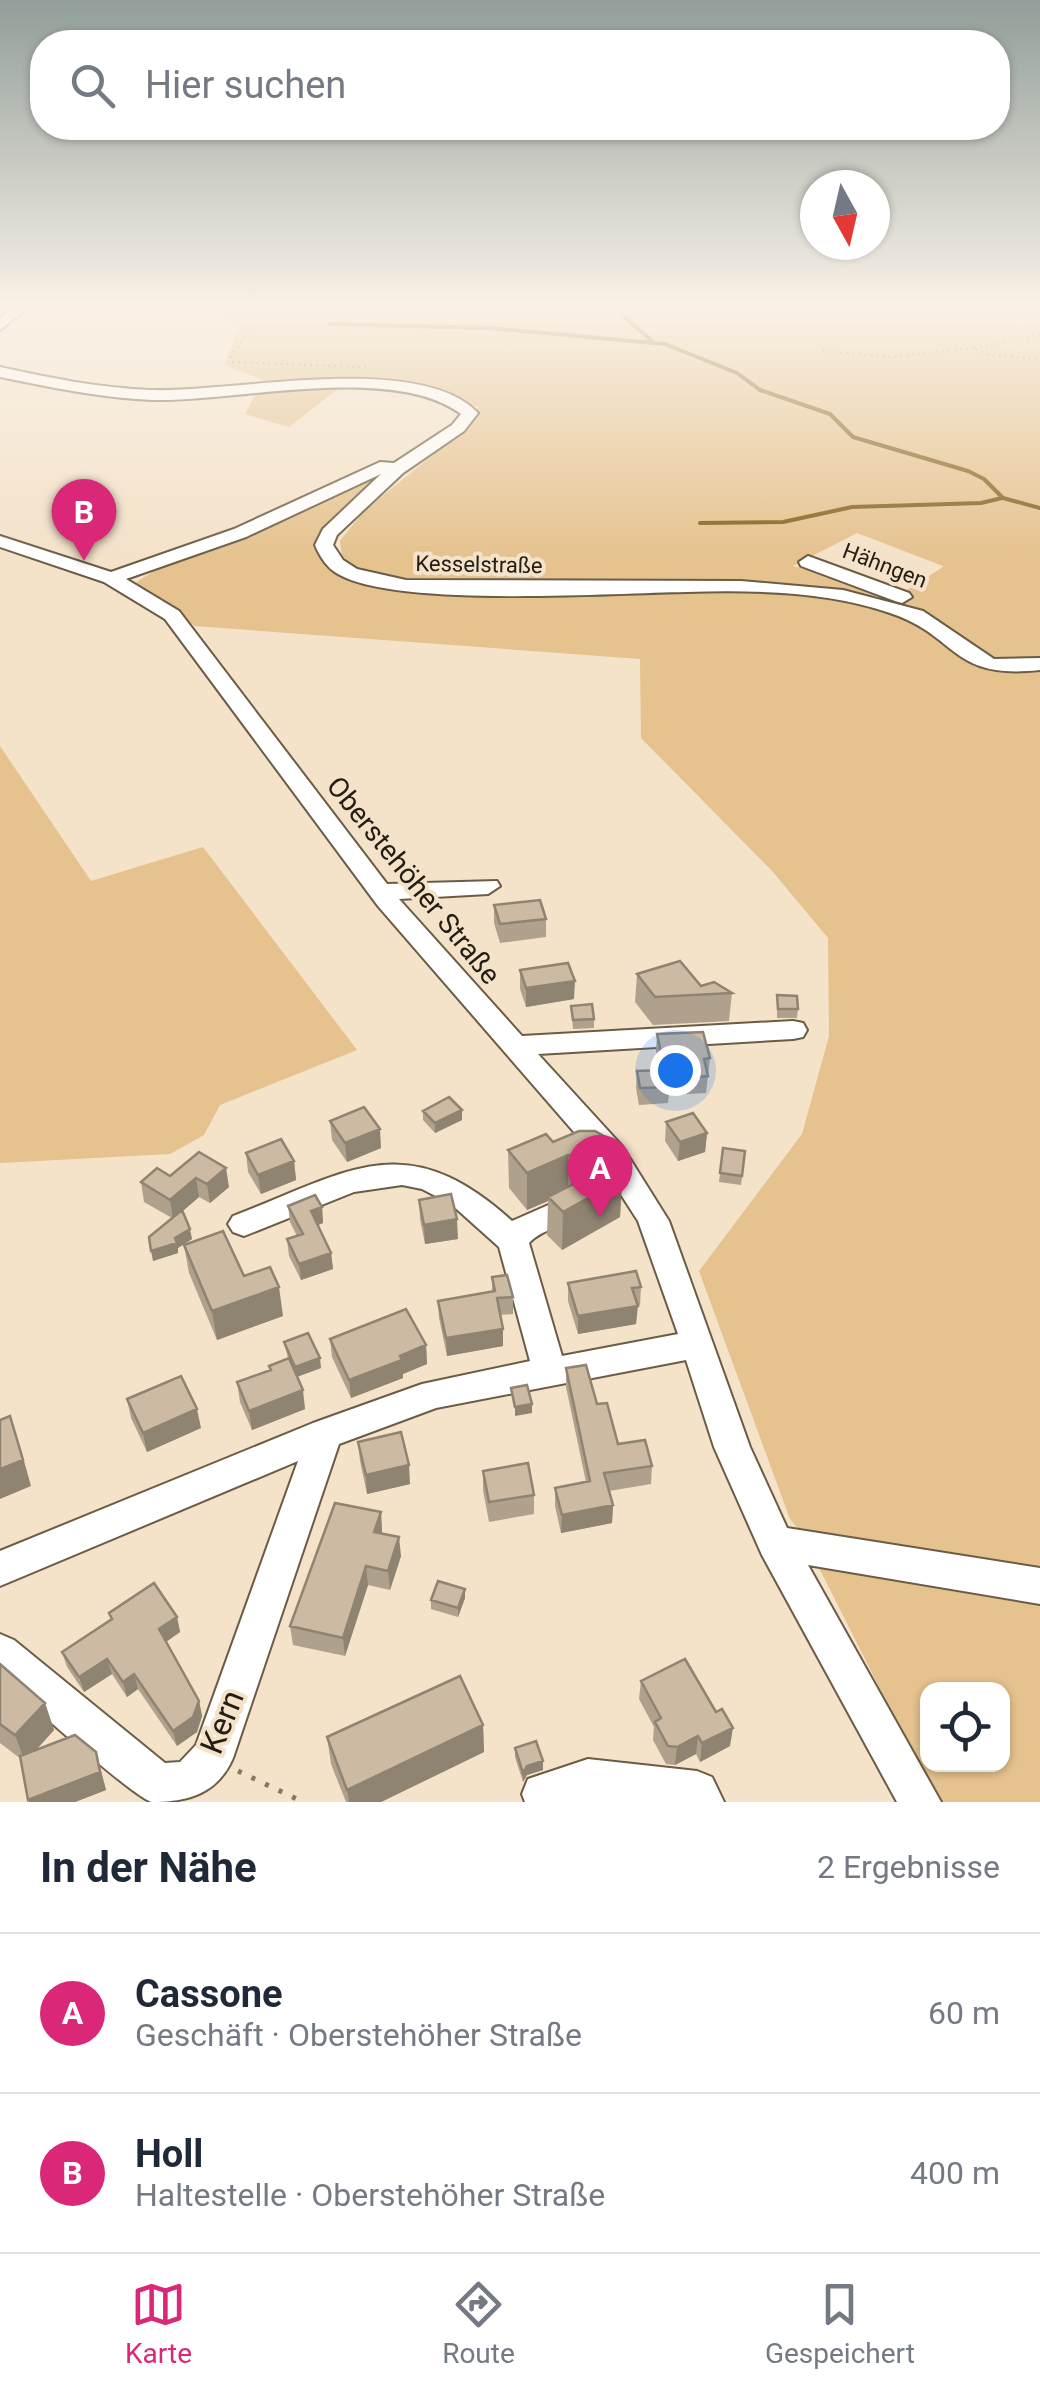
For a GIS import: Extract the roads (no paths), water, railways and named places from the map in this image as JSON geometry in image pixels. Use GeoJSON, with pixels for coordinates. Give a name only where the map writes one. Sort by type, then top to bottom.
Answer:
{"type":"FeatureCollection","features":[{"type":"Feature","properties":{"kind":"street"},"geometry":{"type":"LineString","coordinates":[[89,390],[156,395],[232,390]]}},
{"type":"Feature","properties":{"kind":"street"},"geometry":{"type":"LineString","coordinates":[[111,578],[240,533],[386,466],[397,469],[458,428],[470,412],[458,401],[417,390]]}},
{"type":"Feature","properties":{"kind":"street","name":"Kesselstraße"},"geometry":{"type":"LineString","coordinates":[[397,469],[329,533],[324,545],[329,557],[353,575],[402,584],[468,588],[768,584],[894,607],[927,620],[967,657],[984,666],[1040,664]]}},
{"type":"Feature","properties":{"kind":"street","name":"Oberstehöher Straße"},"geometry":{"type":"LineString","coordinates":[[0,540],[111,578],[172,615],[381,892],[512,1046],[611,1154],[653,1220],[732,1447],[775,1542],[920,1802]]}},
{"type":"Feature","properties":{"kind":"street","name":"Hähngen"},"geometry":{"type":"LineString","coordinates":[[808,562],[933,611],[927,620]]}},
{"type":"Feature","properties":{"kind":"street"},"geometry":{"type":"LineString","coordinates":[[381,892],[488,886]]}},
{"type":"Feature","properties":{"kind":"street"},"geometry":{"type":"LineString","coordinates":[[512,1046],[793,1030]]}},
{"type":"Feature","properties":{"kind":"street"},"geometry":{"type":"LineString","coordinates":[[578,1156],[611,1154]]}},
{"type":"Feature","properties":{"kind":"street"},"geometry":{"type":"LineString","coordinates":[[244,1224],[356,1179],[392,1171],[424,1176],[454,1190],[513,1241],[550,1371]]}},
{"type":"Feature","properties":{"kind":"street"},"geometry":{"type":"LineString","coordinates":[[513,1241],[526,1226],[569,1208]]}},
{"type":"Feature","properties":{"kind":"street"},"geometry":{"type":"LineString","coordinates":[[0,1569],[325,1434],[434,1394],[697,1344]]}},
{"type":"Feature","properties":{"kind":"street","name":"Kern"},"geometry":{"type":"LineString","coordinates":[[0,1653],[158,1784],[189,1782],[212,1758],[325,1434]]}},
{"type":"Feature","properties":{"kind":"street"},"geometry":{"type":"LineString","coordinates":[[775,1542],[1040,1586]]}},
{"type":"Feature","properties":{"kind":"street"},"geometry":{"type":"LineString","coordinates":[[542,1794],[588,1780],[696,1792],[702,1802]]}},
{"type":"Feature","properties":{"kind":"waterway"},"geometry":{"type":"LineString","coordinates":[[760,390],[830,414],[853,437],[968,471],[984,479],[1003,498],[1040,508]]}},
{"type":"Feature","properties":{"kind":"waterway"},"geometry":{"type":"LineString","coordinates":[[700,523],[783,522],[852,507],[981,503],[1002,498]]}},
{"type":"Feature","properties":{"kind":"place","name":"Holl"},"geometry":{"type":"Point","coordinates":[84,561]}},
{"type":"Feature","properties":{"kind":"place","name":"Cassone"},"geometry":{"type":"Point","coordinates":[600,1217]}}]}
